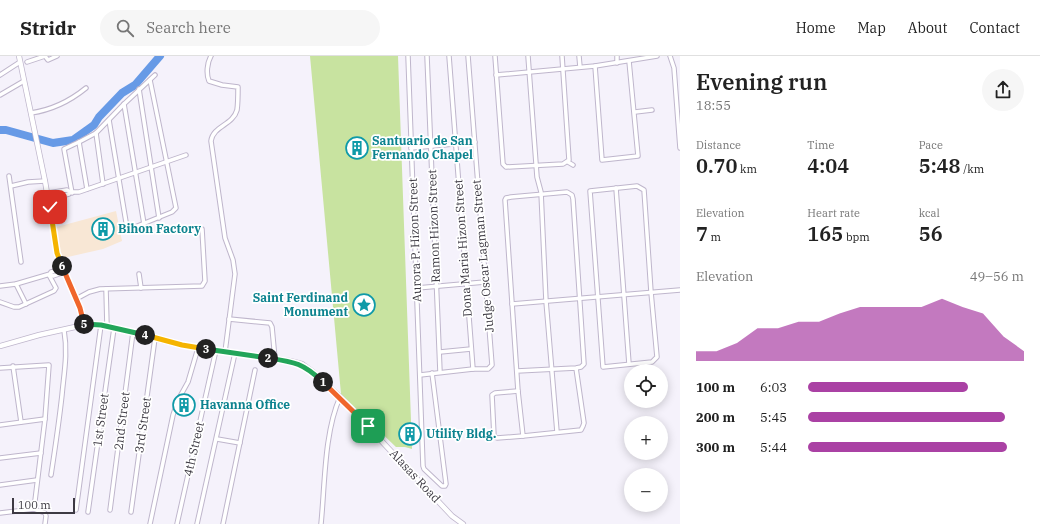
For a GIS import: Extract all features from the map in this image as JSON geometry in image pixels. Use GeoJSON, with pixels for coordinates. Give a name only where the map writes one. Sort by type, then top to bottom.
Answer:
{"type":"FeatureCollection","features":[{"type":"Feature","properties":{"kind":"street"},"geometry":{"type":"LineString","coordinates":[[19,56],[48,196],[57,253],[76,299],[84,325]]}},
{"type":"Feature","properties":{"kind":"street"},"geometry":{"type":"LineString","coordinates":[[28,62],[45,56],[48,60],[57,56]]}},
{"type":"Feature","properties":{"kind":"street"},"geometry":{"type":"LineString","coordinates":[[211,56],[208,61],[209,81],[217,84],[238,87],[236,110],[234,115],[213,133],[210,141],[225,238],[234,266],[234,278],[225,352]]}},
{"type":"Feature","properties":{"kind":"street","name":"Aurora P. Hizon Street"},"geometry":{"type":"LineString","coordinates":[[408,56],[423,466],[426,471],[442,486],[444,486],[446,484],[432,373]]}},
{"type":"Feature","properties":{"kind":"street","name":"Ramon Hizon Street"},"geometry":{"type":"LineString","coordinates":[[427,56],[440,372]]}},
{"type":"Feature","properties":{"kind":"street","name":"Dona Maria Hizon Street"},"geometry":{"type":"LineString","coordinates":[[449,56],[472,369]]}},
{"type":"Feature","properties":{"kind":"street","name":"Judge Oscar Lagman Street"},"geometry":{"type":"LineString","coordinates":[[468,56],[492,360],[492,365],[490,368],[472,369]]}},
{"type":"Feature","properties":{"kind":"street"},"geometry":{"type":"LineString","coordinates":[[495,56],[503,164],[506,167],[563,164],[568,162]]}},
{"type":"Feature","properties":{"kind":"street"},"geometry":{"type":"LineString","coordinates":[[528,56],[540,194],[546,301],[557,432]]}},
{"type":"Feature","properties":{"kind":"street"},"geometry":{"type":"LineString","coordinates":[[562,56],[570,158],[568,162]]}},
{"type":"Feature","properties":{"kind":"street"},"geometry":{"type":"LineString","coordinates":[[579,56],[580,67]]}},
{"type":"Feature","properties":{"kind":"street"},"geometry":{"type":"LineString","coordinates":[[617,56],[617,63]]}},
{"type":"Feature","properties":{"kind":"street"},"geometry":{"type":"LineString","coordinates":[[496,75],[595,66],[657,56]]}},
{"type":"Feature","properties":{"kind":"street"},"geometry":{"type":"LineString","coordinates":[[670,56],[674,68],[680,148]]}},
{"type":"Feature","properties":{"kind":"street"},"geometry":{"type":"LineString","coordinates":[[595,66],[602,160],[638,156],[629,61]]}},
{"type":"Feature","properties":{"kind":"street"},"geometry":{"type":"LineString","coordinates":[[0,74],[20,62]]}},
{"type":"Feature","properties":{"kind":"street"},"geometry":{"type":"LineString","coordinates":[[71,192],[64,149],[96,133],[154,75]]}},
{"type":"Feature","properties":{"kind":"street"},"geometry":{"type":"LineString","coordinates":[[109,120],[127,228],[130,229],[172,212],[176,208],[150,80]]}},
{"type":"Feature","properties":{"kind":"street"},"geometry":{"type":"LineString","coordinates":[[0,95],[24,81]]}},
{"type":"Feature","properties":{"kind":"street"},"geometry":{"type":"LineString","coordinates":[[31,113],[50,109],[71,99],[86,88]]}},
{"type":"Feature","properties":{"kind":"street"},"geometry":{"type":"LineString","coordinates":[[139,90],[159,218]]}},
{"type":"Feature","properties":{"kind":"street"},"geometry":{"type":"LineString","coordinates":[[124,104],[144,224]]}},
{"type":"Feature","properties":{"kind":"street"},"geometry":{"type":"LineString","coordinates":[[635,112],[652,110]]}},
{"type":"Feature","properties":{"kind":"street"},"geometry":{"type":"LineString","coordinates":[[96,133],[103,184]]}},
{"type":"Feature","properties":{"kind":"street"},"geometry":{"type":"LineString","coordinates":[[79,142],[87,189]]}},
{"type":"Feature","properties":{"kind":"street"},"geometry":{"type":"LineString","coordinates":[[411,148],[475,142]]}},
{"type":"Feature","properties":{"kind":"street"},"geometry":{"type":"LineString","coordinates":[[48,196],[67,190],[71,192],[79,192],[186,155]]}},
{"type":"Feature","properties":{"kind":"street"},"geometry":{"type":"LineString","coordinates":[[568,162],[573,166]]}},
{"type":"Feature","properties":{"kind":"street"},"geometry":{"type":"LineString","coordinates":[[9,176],[21,262]]}},
{"type":"Feature","properties":{"kind":"street"},"geometry":{"type":"LineString","coordinates":[[11,186],[28,182],[45,181]]}},
{"type":"Feature","properties":{"kind":"street"},"geometry":{"type":"LineString","coordinates":[[616,188],[628,364],[652,362],[657,358],[650,292],[644,190],[637,186],[616,188],[590,191],[603,367],[624,364]]}},
{"type":"Feature","properties":{"kind":"street"},"geometry":{"type":"LineString","coordinates":[[517,371],[576,368],[583,366],[585,361],[572,195],[567,192],[510,196],[505,200],[518,391],[523,436]]}},
{"type":"Feature","properties":{"kind":"street"},"geometry":{"type":"LineString","coordinates":[[76,299],[89,292],[106,289],[202,286],[205,281],[202,229]]}},
{"type":"Feature","properties":{"kind":"street"},"geometry":{"type":"LineString","coordinates":[[0,286],[16,284],[50,274],[51,272],[64,270]]}},
{"type":"Feature","properties":{"kind":"street"},"geometry":{"type":"LineString","coordinates":[[0,302],[14,307],[26,304],[56,290],[50,274]]}},
{"type":"Feature","properties":{"kind":"street"},"geometry":{"type":"LineString","coordinates":[[139,274],[141,288]]}},
{"type":"Feature","properties":{"kind":"street"},"geometry":{"type":"LineString","coordinates":[[417,288],[485,282]]}},
{"type":"Feature","properties":{"kind":"street"},"geometry":{"type":"LineString","coordinates":[[16,284],[26,304]]}},
{"type":"Feature","properties":{"kind":"street"},"geometry":{"type":"LineString","coordinates":[[106,289],[107,326]]}},
{"type":"Feature","properties":{"kind":"street"},"geometry":{"type":"LineString","coordinates":[[512,304],[680,290]]}},
{"type":"Feature","properties":{"kind":"street"},"geometry":{"type":"LineString","coordinates":[[229,319],[270,323],[272,327],[275,359]]}},
{"type":"Feature","properties":{"kind":"street","name":"Alasas Road"},"geometry":{"type":"LineString","coordinates":[[0,346],[39,335],[84,325],[101,325],[182,345],[302,364],[340,397],[452,516],[463,524]]}},
{"type":"Feature","properties":{"kind":"street"},"geometry":{"type":"LineString","coordinates":[[76,510],[101,325]]}},
{"type":"Feature","properties":{"kind":"street","name":"1st Street"},"geometry":{"type":"LineString","coordinates":[[88,512],[114,328]]}},
{"type":"Feature","properties":{"kind":"street"},"geometry":{"type":"LineString","coordinates":[[51,476],[66,367],[66,344],[64,330]]}},
{"type":"Feature","properties":{"kind":"street","name":"2nd Street"},"geometry":{"type":"LineString","coordinates":[[110,510],[133,332]]}},
{"type":"Feature","properties":{"kind":"street","name":"3rd Street"},"geometry":{"type":"LineString","coordinates":[[131,512],[155,338]]}},
{"type":"Feature","properties":{"kind":"street"},"geometry":{"type":"LineString","coordinates":[[150,524],[173,415],[178,400],[188,382],[198,348]]}},
{"type":"Feature","properties":{"kind":"street"},"geometry":{"type":"LineString","coordinates":[[440,352],[471,349]]}},
{"type":"Feature","properties":{"kind":"street","name":"4th Street"},"geometry":{"type":"LineString","coordinates":[[177,524],[216,350]]}},
{"type":"Feature","properties":{"kind":"street"},"geometry":{"type":"LineString","coordinates":[[198,524],[235,353]]}},
{"type":"Feature","properties":{"kind":"street"},"geometry":{"type":"LineString","coordinates":[[0,368],[13,366],[49,365],[45,419],[34,509]]}},
{"type":"Feature","properties":{"kind":"street"},"geometry":{"type":"LineString","coordinates":[[13,366],[20,422]]}},
{"type":"Feature","properties":{"kind":"street"},"geometry":{"type":"LineString","coordinates":[[518,391],[495,393],[492,395],[494,436],[497,438],[581,430],[583,426],[576,368]]}},
{"type":"Feature","properties":{"kind":"street"},"geometry":{"type":"LineString","coordinates":[[420,375],[472,369]]}},
{"type":"Feature","properties":{"kind":"street"},"geometry":{"type":"LineString","coordinates":[[223,524],[255,370]]}},
{"type":"Feature","properties":{"kind":"street"},"geometry":{"type":"LineString","coordinates":[[321,524],[327,449],[335,408],[340,397]]}},
{"type":"Feature","properties":{"kind":"street"},"geometry":{"type":"LineString","coordinates":[[0,425],[45,419]]}},
{"type":"Feature","properties":{"kind":"street"},"geometry":{"type":"LineString","coordinates":[[217,439],[240,442]]}},
{"type":"Feature","properties":{"kind":"street"},"geometry":{"type":"LineString","coordinates":[[0,458],[41,452]]}},
{"type":"Feature","properties":{"kind":"street"},"geometry":{"type":"LineString","coordinates":[[0,485],[37,480]]}},
{"type":"Feature","properties":{"kind":"street"},"geometry":{"type":"LineString","coordinates":[[0,513],[34,509],[45,513],[45,524]]}},
{"type":"Feature","properties":{"kind":"shaded area"},"geometry":{"type":"Polygon","coordinates":[[[116,211],[122,241],[103,249],[59,259],[53,228],[116,211]]]}},
{"type":"Feature","properties":{"kind":"green space"},"geometry":{"type":"Polygon","coordinates":[[[310,56],[398,56],[412,449],[396,447],[341,394],[310,56]]]}},
{"type":"Feature","properties":{"kind":"waterway"},"geometry":{"type":"LineString","coordinates":[[0,130],[6,130],[53,143],[73,140],[94,125],[99,117],[122,93],[135,85],[160,56]]}},
{"type":"Feature","properties":{"kind":"place","name":"Santuario de San Fernando Chapel"},"geometry":{"type":"Point","coordinates":[357,148]}},
{"type":"Feature","properties":{"kind":"place","name":"Bihon Factory"},"geometry":{"type":"Point","coordinates":[103,229]}},
{"type":"Feature","properties":{"kind":"place","name":"Saint Ferdinand Monument"},"geometry":{"type":"Point","coordinates":[364,305]}},
{"type":"Feature","properties":{"kind":"place","name":"Havanna Office"},"geometry":{"type":"Point","coordinates":[184,405]}},
{"type":"Feature","properties":{"kind":"place","name":"Utility Bldg."},"geometry":{"type":"Point","coordinates":[410,434]}},
{"type":"Feature","properties":{"kind":"route"},"geometry":{"type":"LineString","coordinates":[[50,207],[57,253],[80,308],[84,325],[101,325],[182,345],[302,364],[340,397],[368,426]]}}]}
